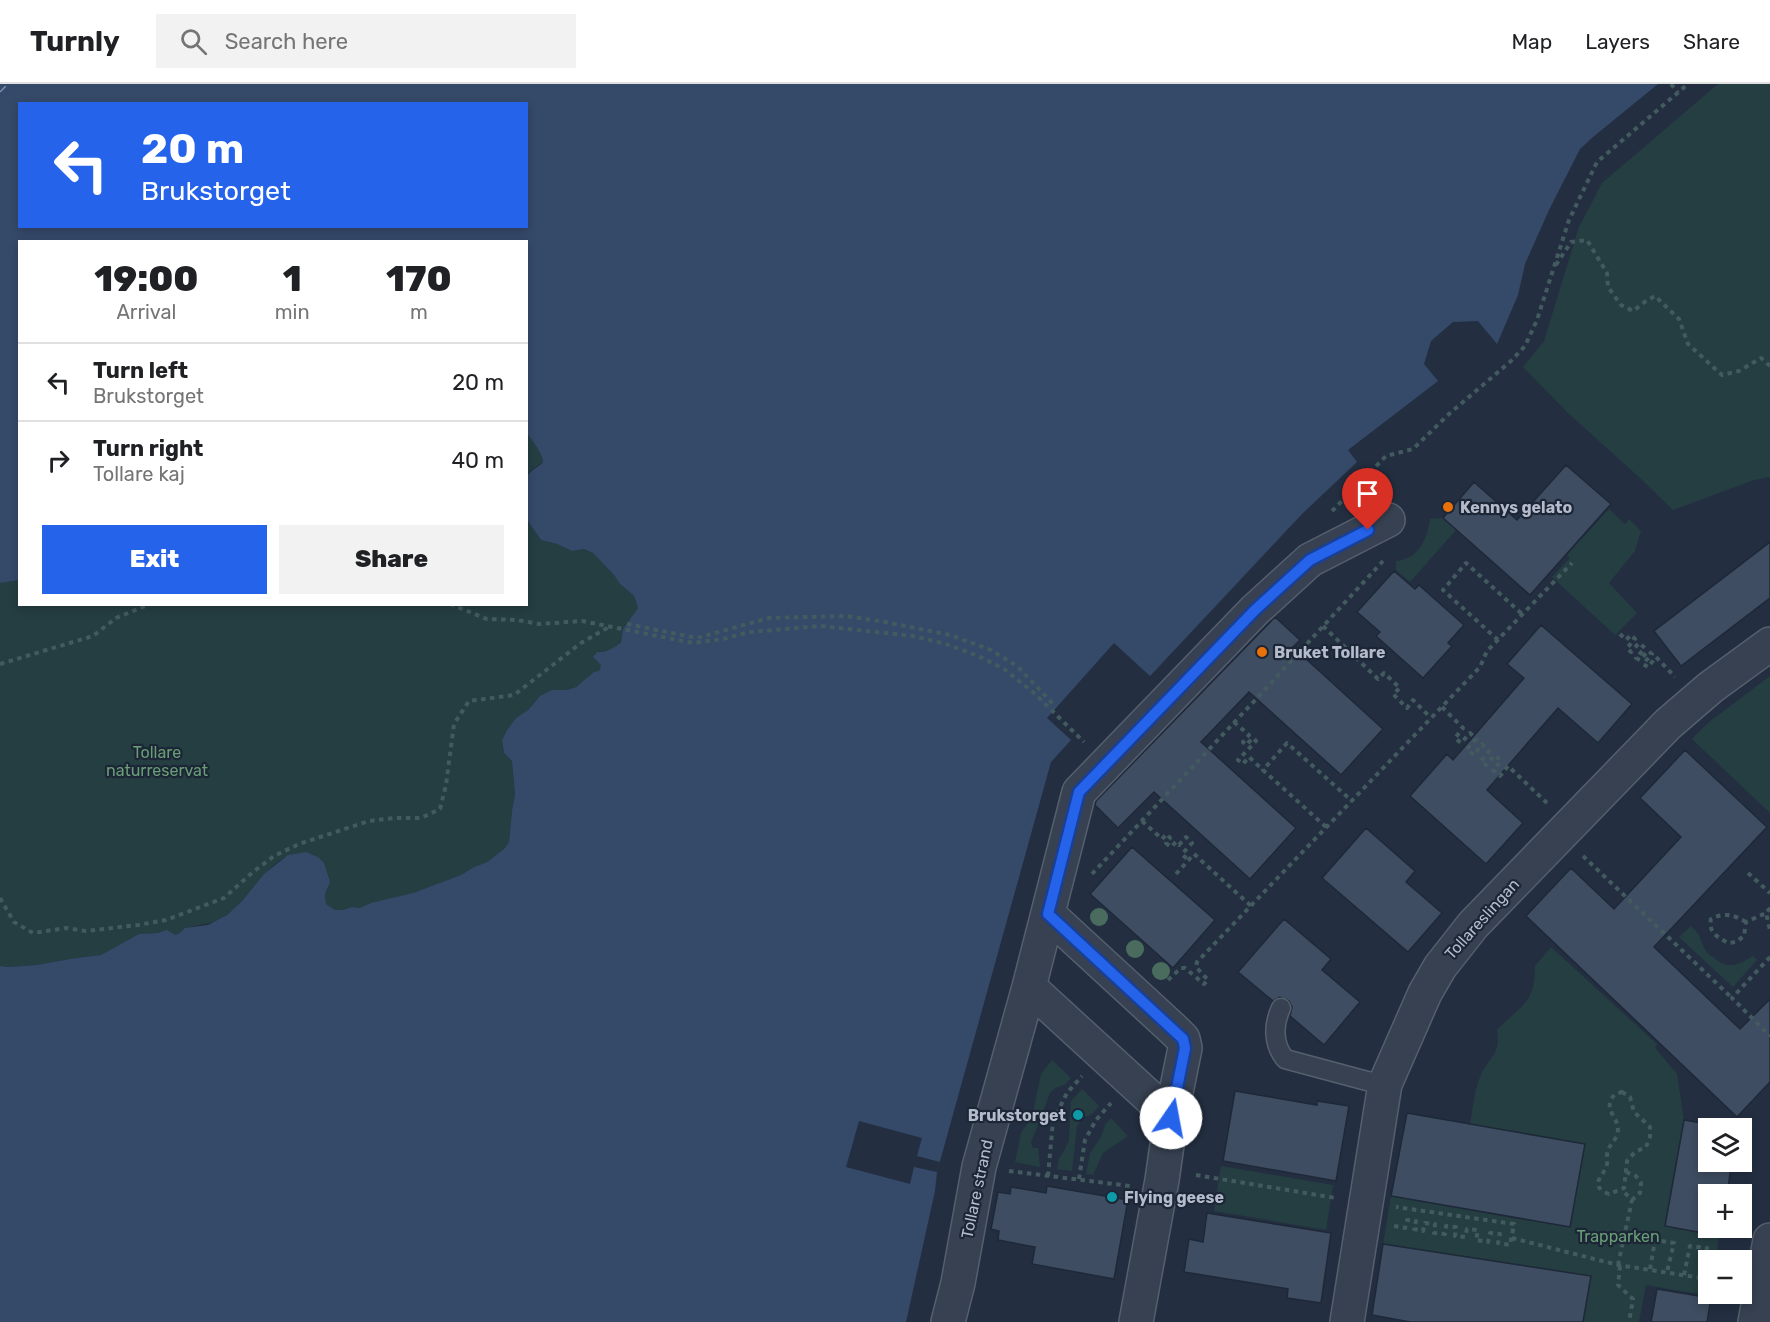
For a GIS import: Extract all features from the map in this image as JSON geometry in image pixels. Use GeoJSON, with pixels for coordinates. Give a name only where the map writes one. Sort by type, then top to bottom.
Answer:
{"type":"FeatureCollection","features":[{"type":"Feature","properties":{"kind":"street"},"geometry":{"type":"LineString","coordinates":[[1171,1118],[1029,987],[1079,792],[1255,610],[1310,560],[1388,520]]}},
{"type":"Feature","properties":{"kind":"street","name":"Tollareslingan"},"geometry":{"type":"LineString","coordinates":[[1347,1322],[1385,1084],[1425,993],[1440,967],[1473,925],[1668,724],[1711,687],[1770,644]]}},
{"type":"Feature","properties":{"kind":"street"},"geometry":{"type":"LineString","coordinates":[[1048,914],[1183,1039],[1185,1048],[1136,1322]]}},
{"type":"Feature","properties":{"kind":"street","name":"Tollare strand"},"geometry":{"type":"LineString","coordinates":[[948,1322],[958,1283],[979,1167],[1029,987]]}},
{"type":"Feature","properties":{"kind":"street"},"geometry":{"type":"LineString","coordinates":[[1755,1322],[1769,1252]]}},
{"type":"Feature","properties":{"kind":"lane"},"geometry":{"type":"LineString","coordinates":[[1281,1008],[1276,1018],[1276,1044],[1285,1059],[1385,1084]]}},
{"type":"Feature","properties":{"kind":"path"},"geometry":{"type":"LineString","coordinates":[[1671,84],[1678,93]]}},
{"type":"Feature","properties":{"kind":"path"},"geometry":{"type":"LineString","coordinates":[[1511,361],[1525,346],[1533,329],[1569,220],[1597,162],[1688,84]]}},
{"type":"Feature","properties":{"kind":"path"},"geometry":{"type":"LineString","coordinates":[[1552,272],[1571,242],[1587,240],[1607,273],[1608,287],[1621,305],[1633,311],[1655,296],[1679,319],[1688,344],[1722,375],[1739,371],[1761,358],[1770,366]]}},
{"type":"Feature","properties":{"kind":"path"},"geometry":{"type":"LineString","coordinates":[[1086,880],[1386,558]]}},
{"type":"Feature","properties":{"kind":"path"},"geometry":{"type":"LineString","coordinates":[[1498,640],[1443,590],[1466,563],[1522,614]]}},
{"type":"Feature","properties":{"kind":"path"},"geometry":{"type":"LineString","coordinates":[[1166,982],[1181,968],[1185,968],[1204,984],[1208,980],[1196,967],[1197,962],[1480,667],[1487,651],[1572,563]]}},
{"type":"Feature","properties":{"kind":"path"},"geometry":{"type":"LineString","coordinates":[[0,664],[93,636],[116,618],[145,606]]}},
{"type":"Feature","properties":{"kind":"path"},"geometry":{"type":"LineString","coordinates":[[455,606],[487,619],[517,620],[540,624],[582,621],[693,643],[750,632],[820,626],[894,633],[946,644],[1004,669],[1053,711],[1106,764]]}},
{"type":"Feature","properties":{"kind":"path"},"geometry":{"type":"LineString","coordinates":[[627,624],[697,638],[769,618],[846,616],[950,634],[991,650],[1017,666],[1056,707]]}},
{"type":"Feature","properties":{"kind":"path"},"geometry":{"type":"LineString","coordinates":[[1323,626],[1378,680],[1384,673],[1400,688],[1393,694],[1407,708],[1413,700],[1431,718]]}},
{"type":"Feature","properties":{"kind":"path"},"geometry":{"type":"LineString","coordinates":[[0,898],[14,922],[33,933],[66,928],[87,931],[166,920],[224,898],[274,856],[299,844],[369,821],[421,818],[440,809],[446,785],[454,724],[469,701],[514,695],[581,643],[609,627]]}},
{"type":"Feature","properties":{"kind":"path"},"geometry":{"type":"LineString","coordinates":[[1620,634],[1626,640],[1631,635],[1635,639],[1627,648],[1631,652],[1639,643],[1645,648],[1636,658],[1640,660],[1648,651],[1652,654],[1643,664],[1648,667],[1656,657],[1682,684]]}},
{"type":"Feature","properties":{"kind":"path"},"geometry":{"type":"LineString","coordinates":[[1442,707],[1463,728],[1455,738],[1461,743],[1470,733],[1476,739],[1467,749],[1474,755],[1482,744],[1490,751],[1481,761],[1486,765],[1495,755],[1501,760],[1493,770],[1500,776],[1508,766],[1555,809]]}},
{"type":"Feature","properties":{"kind":"path"},"geometry":{"type":"LineString","coordinates":[[1234,722],[1249,735],[1243,742],[1246,746],[1253,738],[1256,741],[1238,760],[1243,764],[1249,757],[1326,827]]}},
{"type":"Feature","properties":{"kind":"path"},"geometry":{"type":"LineString","coordinates":[[1263,770],[1287,742],[1352,801]]}},
{"type":"Feature","properties":{"kind":"path"},"geometry":{"type":"LineString","coordinates":[[1143,821],[1162,839],[1167,834],[1170,838],[1166,843],[1171,847],[1176,843],[1179,846],[1186,837],[1192,843],[1182,854],[1188,860]]}},
{"type":"Feature","properties":{"kind":"path"},"geometry":{"type":"LineString","coordinates":[[1576,848],[1770,1036]]}},
{"type":"Feature","properties":{"kind":"path"},"geometry":{"type":"LineString","coordinates":[[1176,874],[1194,854],[1251,906]]}},
{"type":"Feature","properties":{"kind":"path"},"geometry":{"type":"LineString","coordinates":[[1748,873],[1770,893]]}},
{"type":"Feature","properties":{"kind":"path"},"geometry":{"type":"LineString","coordinates":[[1746,922],[1766,913],[1770,908]]}},
{"type":"Feature","properties":{"kind":"path"},"geometry":{"type":"LineString","coordinates":[[1766,913],[1770,930]]}},
{"type":"Feature","properties":{"kind":"path"},"geometry":{"type":"LineString","coordinates":[[1722,915],[1736,916],[1746,922],[1744,936],[1736,942],[1728,943],[1712,932],[1709,926],[1711,919],[1722,915]]}},
{"type":"Feature","properties":{"kind":"path"},"geometry":{"type":"LineString","coordinates":[[1732,998],[1770,957]]}},
{"type":"Feature","properties":{"kind":"path"},"geometry":{"type":"LineString","coordinates":[[1048,1176],[1053,1120],[1067,1093],[1086,1071]]}},
{"type":"Feature","properties":{"kind":"path"},"geometry":{"type":"LineString","coordinates":[[1622,1092],[1630,1097],[1634,1112],[1650,1127],[1649,1142],[1646,1147],[1635,1152],[1627,1161],[1626,1183],[1622,1190],[1606,1194],[1598,1182],[1607,1166],[1607,1152],[1617,1136],[1618,1129],[1609,1107],[1610,1102],[1615,1094],[1622,1092]]}},
{"type":"Feature","properties":{"kind":"path"},"geometry":{"type":"LineString","coordinates":[[1079,1180],[1084,1140],[1096,1120],[1115,1099]]}},
{"type":"Feature","properties":{"kind":"path"},"geometry":{"type":"LineString","coordinates":[[999,1170],[1137,1187]]}},
{"type":"Feature","properties":{"kind":"path"},"geometry":{"type":"LineString","coordinates":[[1626,1172],[1636,1176],[1641,1186],[1640,1193],[1632,1200],[1619,1266],[1618,1285],[1633,1299],[1629,1322]]}},
{"type":"Feature","properties":{"kind":"path"},"geometry":{"type":"LineString","coordinates":[[1187,1174],[1346,1199]]}},
{"type":"Feature","properties":{"kind":"path"},"geometry":{"type":"LineString","coordinates":[[1622,1190],[1632,1200]]}},
{"type":"Feature","properties":{"kind":"path"},"geometry":{"type":"LineString","coordinates":[[1394,1207],[1514,1224],[1510,1245],[1498,1243],[1500,1234],[1490,1233],[1488,1242],[1476,1240],[1478,1230],[1467,1229],[1465,1237],[1455,1236],[1456,1227],[1446,1226],[1445,1234],[1434,1233],[1436,1224],[1425,1223],[1423,1231],[1414,1230],[1416,1221],[1407,1220],[1405,1228],[1397,1226]]}},
{"type":"Feature","properties":{"kind":"path"},"geometry":{"type":"LineString","coordinates":[[1512,1238],[1619,1266],[1698,1277]]}},
{"type":"Feature","properties":{"kind":"path"},"geometry":{"type":"LineString","coordinates":[[1650,1269],[1655,1240],[1674,1243],[1667,1272]]}},
{"type":"Feature","properties":{"kind":"path"},"geometry":{"type":"LineString","coordinates":[[1684,1275],[1690,1245],[1707,1248],[1707,1250]]}},
{"type":"Feature","properties":{"kind":"green space"},"geometry":{"type":"Polygon","coordinates":[[[1718,84],[1770,84],[1770,477],[1754,480],[1673,510],[1568,413],[1523,367],[1544,341],[1579,227],[1602,183],[1718,84]]]}},
{"type":"Feature","properties":{"kind":"green space"},"geometry":{"type":"Polygon","coordinates":[[[528,434],[543,462],[528,475],[528,434]]]}},
{"type":"Feature","properties":{"kind":"green space"},"geometry":{"type":"Polygon","coordinates":[[[1609,509],[1625,524],[1629,519],[1641,531],[1635,551],[1609,583],[1637,613],[1615,635],[1552,577],[1570,558],[1567,555],[1609,509]]]}},
{"type":"Feature","properties":{"kind":"green space"},"geometry":{"type":"Polygon","coordinates":[[[1443,518],[1456,530],[1410,582],[1396,570],[1396,561],[1416,552],[1427,534],[1430,519],[1443,518]]]}},
{"type":"Feature","properties":{"kind":"green space","name":"Tollare naturreservat"},"geometry":{"type":"Polygon","coordinates":[[[528,521],[541,540],[572,551],[584,549],[593,553],[620,584],[634,596],[638,608],[623,629],[621,641],[616,647],[595,659],[602,665],[599,671],[576,687],[567,690],[552,690],[536,700],[528,710],[516,718],[507,730],[502,741],[504,753],[512,761],[515,795],[509,842],[504,849],[487,862],[461,875],[413,893],[360,908],[335,910],[326,904],[325,895],[328,889],[318,857],[303,853],[290,855],[267,871],[236,906],[218,920],[189,928],[177,935],[161,932],[139,934],[101,955],[8,967],[0,966],[0,583],[18,580],[18,606],[528,606],[528,521]]]}},
{"type":"Feature","properties":{"kind":"green space"},"geometry":{"type":"Polygon","coordinates":[[[1770,676],[1770,813],[1692,739],[1709,722],[1770,676]]]}},
{"type":"Feature","properties":{"kind":"green space"},"geometry":{"type":"Polygon","coordinates":[[[1691,926],[1707,952],[1723,964],[1737,964],[1753,956],[1757,960],[1733,987],[1679,937],[1691,926]]]}},
{"type":"Feature","properties":{"kind":"green space","name":"Trapparken"},"geometry":{"type":"Polygon","coordinates":[[[1551,947],[1657,1044],[1655,1048],[1677,1074],[1684,1120],[1665,1226],[1698,1232],[1698,1238],[1719,1238],[1717,1250],[1698,1250],[1698,1294],[1646,1285],[1639,1322],[1583,1322],[1590,1276],[1383,1244],[1391,1196],[1570,1227],[1584,1144],[1470,1124],[1478,1082],[1496,1051],[1497,1030],[1525,1003],[1532,989],[1535,966],[1551,947]]]}},
{"type":"Feature","properties":{"kind":"green space"},"geometry":{"type":"Polygon","coordinates":[[[1052,1060],[1071,1078],[1050,1093],[1031,1143],[1033,1148],[1038,1148],[1040,1167],[1015,1162],[1021,1133],[1032,1117],[1041,1074],[1052,1060]]]}},
{"type":"Feature","properties":{"kind":"green space"},"geometry":{"type":"Polygon","coordinates":[[[1082,1089],[1099,1106],[1091,1115],[1084,1117],[1077,1126],[1072,1171],[1057,1169],[1059,1158],[1069,1140],[1071,1101],[1082,1089]]]}},
{"type":"Feature","properties":{"kind":"green space"},"geometry":{"type":"Polygon","coordinates":[[[1111,1118],[1128,1136],[1103,1153],[1093,1175],[1086,1174],[1090,1153],[1111,1118]]]}},
{"type":"Feature","properties":{"kind":"green space"},"geometry":{"type":"Polygon","coordinates":[[[1221,1166],[1333,1185],[1326,1230],[1214,1211],[1221,1166]]]}},
{"type":"Feature","properties":{"kind":"water"},"geometry":{"type":"Polygon","coordinates":[[[0,84],[1658,84],[1580,149],[1525,264],[1518,295],[1497,344],[1478,321],[1453,322],[1431,341],[1424,364],[1438,381],[1348,450],[1357,462],[1302,514],[1150,676],[1114,643],[1047,718],[1071,740],[1051,762],[937,1172],[935,1191],[906,1322],[0,1322],[0,966],[36,965],[101,955],[139,934],[167,930],[175,935],[185,928],[208,925],[227,915],[264,874],[288,855],[306,852],[318,857],[324,863],[330,882],[325,895],[326,904],[335,910],[360,908],[371,903],[413,893],[461,875],[487,862],[504,849],[509,842],[515,795],[512,761],[504,753],[502,740],[507,730],[516,718],[528,710],[540,696],[552,690],[567,690],[576,687],[594,672],[599,671],[601,665],[593,657],[597,652],[610,650],[621,642],[623,629],[638,608],[634,596],[620,584],[593,553],[584,549],[572,551],[541,540],[528,521],[528,475],[543,462],[528,434],[528,240],[18,240],[18,580],[0,583],[0,84]]]}},
{"type":"Feature","properties":{"kind":"pier"},"geometry":{"type":"Polygon","coordinates":[[[859,1121],[922,1138],[917,1156],[940,1162],[937,1172],[914,1167],[910,1184],[846,1167],[859,1121]]]}},
{"type":"Feature","properties":{"kind":"building"},"geometry":{"type":"Polygon","coordinates":[[[1566,465],[1611,504],[1530,595],[1443,518],[1474,482],[1517,520],[1566,465]]]}},
{"type":"Feature","properties":{"kind":"building"},"geometry":{"type":"Polygon","coordinates":[[[1770,542],[1770,598],[1681,666],[1654,631],[1770,542]]]}},
{"type":"Feature","properties":{"kind":"building"},"geometry":{"type":"Polygon","coordinates":[[[1394,571],[1415,589],[1419,585],[1464,625],[1448,643],[1452,646],[1423,678],[1376,636],[1380,632],[1357,612],[1394,571]]]}},
{"type":"Feature","properties":{"kind":"building"},"geometry":{"type":"Polygon","coordinates":[[[1275,617],[1300,640],[1293,647],[1383,729],[1341,775],[1249,692],[1201,742],[1296,828],[1250,879],[1154,792],[1118,828],[1095,805],[1096,801],[1275,617]]]}},
{"type":"Feature","properties":{"kind":"building"},"geometry":{"type":"Polygon","coordinates":[[[1541,625],[1632,704],[1598,743],[1558,708],[1487,790],[1523,823],[1486,864],[1410,796],[1447,754],[1453,760],[1524,678],[1507,664],[1541,625]]]}},
{"type":"Feature","properties":{"kind":"building"},"geometry":{"type":"Polygon","coordinates":[[[1685,750],[1767,827],[1654,947],[1740,1029],[1770,999],[1770,1082],[1737,1117],[1526,916],[1571,868],[1614,909],[1681,837],[1640,798],[1685,750]]]}},
{"type":"Feature","properties":{"kind":"building"},"geometry":{"type":"Polygon","coordinates":[[[1366,828],[1415,871],[1406,882],[1442,913],[1408,952],[1322,878],[1366,828]]]}},
{"type":"Feature","properties":{"kind":"building"},"geometry":{"type":"Polygon","coordinates":[[[1132,847],[1215,920],[1173,968],[1090,894],[1132,847]]]}},
{"type":"Feature","properties":{"kind":"building"},"geometry":{"type":"Polygon","coordinates":[[[1284,919],[1331,959],[1322,970],[1360,1002],[1324,1045],[1290,1016],[1292,1007],[1289,1001],[1280,997],[1273,1001],[1238,972],[1284,919]]]}},
{"type":"Feature","properties":{"kind":"building"},"geometry":{"type":"Polygon","coordinates":[[[1235,1091],[1317,1105],[1317,1101],[1349,1106],[1336,1181],[1223,1161],[1235,1091]]]}},
{"type":"Feature","properties":{"kind":"building"},"geometry":{"type":"Polygon","coordinates":[[[1407,1113],[1585,1144],[1570,1227],[1391,1196],[1407,1113]]]}},
{"type":"Feature","properties":{"kind":"building"},"geometry":{"type":"Polygon","coordinates":[[[1684,1120],[1698,1122],[1698,1172],[1730,1172],[1729,1184],[1698,1184],[1698,1232],[1665,1226],[1684,1120]]]}},
{"type":"Feature","properties":{"kind":"building"},"geometry":{"type":"Polygon","coordinates":[[[1047,1186],[1128,1200],[1114,1279],[1032,1264],[1035,1247],[998,1240],[999,1231],[991,1229],[998,1192],[1010,1194],[1011,1187],[1046,1193],[1047,1186]]]}},
{"type":"Feature","properties":{"kind":"building"},"geometry":{"type":"Polygon","coordinates":[[[1207,1213],[1331,1233],[1321,1303],[1287,1298],[1288,1289],[1184,1272],[1189,1239],[1203,1242],[1207,1213]]]}},
{"type":"Feature","properties":{"kind":"building"},"geometry":{"type":"Polygon","coordinates":[[[1383,1244],[1591,1276],[1583,1322],[1410,1322],[1372,1315],[1383,1244]]]}},
{"type":"Feature","properties":{"kind":"building"},"geometry":{"type":"Polygon","coordinates":[[[1657,1289],[1698,1296],[1698,1304],[1710,1304],[1707,1322],[1651,1322],[1657,1289]]]}},
{"type":"Feature","properties":{"kind":"ferry route"},"geometry":{"type":"LineString","coordinates":[[0,92],[8,84]]}},
{"type":"Feature","properties":{"kind":"place","name":"Kennys gelato"},"geometry":{"type":"Point","coordinates":[1448,507]}},
{"type":"Feature","properties":{"kind":"place","name":"Bruket Tollare"},"geometry":{"type":"Point","coordinates":[1262,652]}},
{"type":"Feature","properties":{"kind":"place","name":"Brukstorget"},"geometry":{"type":"Point","coordinates":[1078,1115]}},
{"type":"Feature","properties":{"kind":"place","name":"Flying geese"},"geometry":{"type":"Point","coordinates":[1112,1197]}},
{"type":"Feature","properties":{"kind":"route"},"geometry":{"type":"LineString","coordinates":[[1171,1118],[1185,1048],[1183,1039],[1048,914],[1079,792],[1255,610],[1310,560],[1368,530]]}}]}
